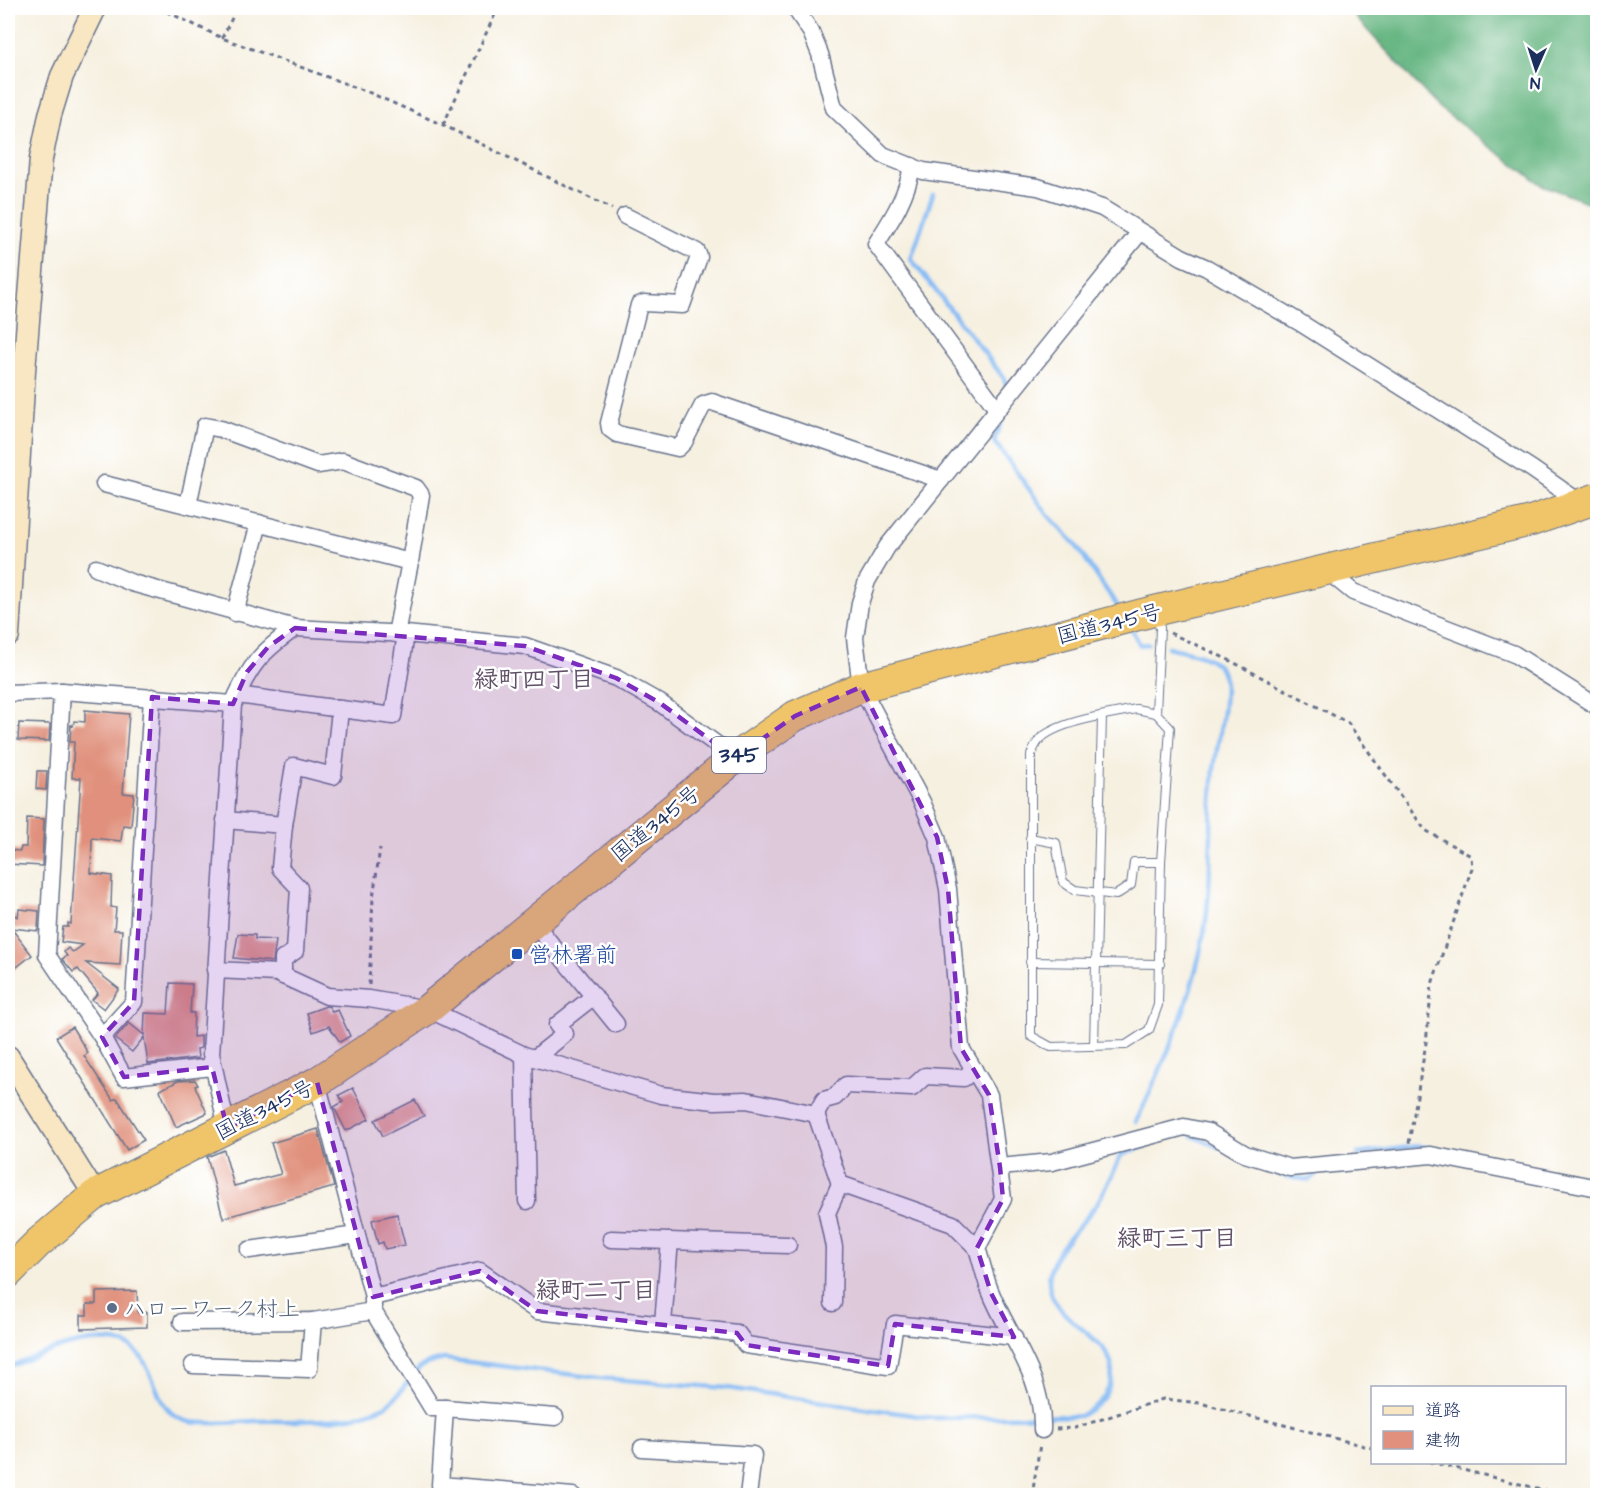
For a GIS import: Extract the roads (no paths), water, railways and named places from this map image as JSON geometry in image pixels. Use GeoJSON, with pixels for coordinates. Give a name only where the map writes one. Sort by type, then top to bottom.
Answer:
{"type":"FeatureCollection","features":[{"type":"Feature","properties":{"kind":"highway","name":"国道345号"},"geometry":{"type":"LineString","coordinates":[[8,1273],[38,1242],[95,1195],[317,1082],[428,1009],[735,758],[795,716],[861,687],[1157,620],[1326,570],[1531,521],[1590,501]]}},
{"type":"Feature","properties":{"kind":"street"},"geometry":{"type":"LineString","coordinates":[[8,635],[16,371],[43,148],[62,76],[95,8]]}},
{"type":"Feature","properties":{"kind":"street"},"geometry":{"type":"LineString","coordinates":[[795,8],[811,32],[820,54],[834,108],[883,155],[924,171],[1038,187],[1102,208],[1299,322],[1532,469],[1590,501]]}},
{"type":"Feature","properties":{"kind":"street"},"geometry":{"type":"LineString","coordinates":[[912,166],[902,201],[876,244],[997,409]]}},
{"type":"Feature","properties":{"kind":"street"},"geometry":{"type":"LineString","coordinates":[[625,216],[697,252],[699,257],[682,305],[644,303],[639,305],[628,340],[610,429],[616,434],[678,448],[684,442],[704,405],[712,402],[941,480]]}},
{"type":"Feature","properties":{"kind":"street"},"geometry":{"type":"LineString","coordinates":[[977,1248],[1003,1199],[989,1095],[961,1048],[948,889],[937,837],[922,802],[861,687],[855,638],[860,603],[867,581],[887,547],[1140,232]]}},
{"type":"Feature","properties":{"kind":"street"},"geometry":{"type":"LineString","coordinates":[[8,693],[62,691],[152,698],[235,699],[393,716],[410,562],[422,495],[416,488],[343,461],[318,465],[221,429],[205,426],[188,505]]}},
{"type":"Feature","properties":{"kind":"street"},"geometry":{"type":"LineString","coordinates":[[104,484],[410,562]]}},
{"type":"Feature","properties":{"kind":"street"},"geometry":{"type":"LineString","coordinates":[[235,613],[259,523]]}},
{"type":"Feature","properties":{"kind":"street"},"geometry":{"type":"LineString","coordinates":[[96,568],[132,583],[295,628],[401,634],[525,646],[616,678],[660,704],[735,758]]}},
{"type":"Feature","properties":{"kind":"street"},"geometry":{"type":"LineString","coordinates":[[1326,570],[1353,592],[1514,654],[1598,707]]}},
{"type":"Feature","properties":{"kind":"street"},"geometry":{"type":"LineString","coordinates":[[227,1128],[212,1067],[215,970],[235,699],[247,672],[261,655],[295,628]]}},
{"type":"Feature","properties":{"kind":"street"},"geometry":{"type":"LineString","coordinates":[[62,691],[47,955],[102,1036],[124,1077],[212,1067]]}},
{"type":"Feature","properties":{"kind":"street"},"geometry":{"type":"LineString","coordinates":[[102,1036],[134,1002],[152,698]]}},
{"type":"Feature","properties":{"kind":"street"},"geometry":{"type":"LineString","coordinates":[[282,976],[283,959],[295,951],[299,888],[280,868],[284,825],[294,766],[333,776],[340,710]]}},
{"type":"Feature","properties":{"kind":"street"},"geometry":{"type":"LineString","coordinates":[[225,819],[284,825]]}},
{"type":"Feature","properties":{"kind":"street"},"geometry":{"type":"LineString","coordinates":[[534,923],[616,1024]]}},
{"type":"Feature","properties":{"kind":"street"},"geometry":{"type":"LineString","coordinates":[[215,970],[282,976],[327,996],[369,999],[428,1009],[529,1056],[661,1095],[715,1101],[746,1100],[816,1114]]}},
{"type":"Feature","properties":{"kind":"street"},"geometry":{"type":"LineString","coordinates":[[529,1056],[565,1034],[557,1025],[594,996]]}},
{"type":"Feature","properties":{"kind":"street"},"geometry":{"type":"LineString","coordinates":[[528,1201],[529,1056]]}},
{"type":"Feature","properties":{"kind":"street"},"geometry":{"type":"LineString","coordinates":[[8,1057],[95,1195]]}},
{"type":"Feature","properties":{"kind":"street"},"geometry":{"type":"LineString","coordinates":[[833,1303],[834,1247],[827,1213],[840,1184],[816,1114],[824,1100],[834,1097],[846,1085],[912,1088],[925,1076],[964,1078],[974,1069]]}},
{"type":"Feature","properties":{"kind":"street"},"geometry":{"type":"LineString","coordinates":[[317,1082],[373,1304],[432,1408],[555,1417]]}},
{"type":"Feature","properties":{"kind":"street"},"geometry":{"type":"LineString","coordinates":[[1000,1167],[1052,1162],[1184,1127],[1208,1132],[1245,1154],[1290,1168],[1431,1155],[1598,1188]]}},
{"type":"Feature","properties":{"kind":"street"},"geometry":{"type":"LineString","coordinates":[[840,1184],[953,1224],[977,1248],[991,1293],[1029,1369],[1043,1408],[1042,1430]]}},
{"type":"Feature","properties":{"kind":"street"},"geometry":{"type":"LineString","coordinates":[[249,1250],[357,1235]]}},
{"type":"Feature","properties":{"kind":"street"},"geometry":{"type":"LineString","coordinates":[[611,1239],[788,1245]]}},
{"type":"Feature","properties":{"kind":"street"},"geometry":{"type":"LineString","coordinates":[[663,1323],[670,1241]]}},
{"type":"Feature","properties":{"kind":"street"},"geometry":{"type":"LineString","coordinates":[[182,1322],[313,1321],[480,1271],[537,1311],[663,1323],[736,1333],[746,1345],[888,1366],[895,1323],[1014,1337]]}},
{"type":"Feature","properties":{"kind":"street"},"geometry":{"type":"LineString","coordinates":[[193,1365],[309,1369],[313,1321]]}},
{"type":"Feature","properties":{"kind":"street"},"geometry":{"type":"LineString","coordinates":[[445,1408],[439,1490],[573,1496]]}},
{"type":"Feature","properties":{"kind":"street"},"geometry":{"type":"LineString","coordinates":[[642,1448],[753,1455],[748,1496]]}},
{"type":"Feature","properties":{"kind":"lane"},"geometry":{"type":"LineString","coordinates":[[1156,713],[1157,620]]}},
{"type":"Feature","properties":{"kind":"lane"},"geometry":{"type":"LineString","coordinates":[[1136,710],[1156,713],[1170,728],[1161,862],[1158,1005],[1149,1030],[1125,1045],[1051,1047],[1031,1036],[1031,755],[1040,739],[1056,730],[1102,716],[1136,710]]}},
{"type":"Feature","properties":{"kind":"lane"},"geometry":{"type":"LineString","coordinates":[[1094,1046],[1102,716]]}},
{"type":"Feature","properties":{"kind":"lane"},"geometry":{"type":"LineString","coordinates":[[1030,838],[1056,843],[1061,858],[1063,882],[1075,890],[1116,894],[1131,885],[1134,862],[1161,862]]}},
{"type":"Feature","properties":{"kind":"lane"},"geometry":{"type":"LineString","coordinates":[[1030,962],[1160,964]]}},
{"type":"Feature","properties":{"kind":"waterway"},"geometry":{"type":"LineString","coordinates":[[933,194],[911,259],[1004,378],[1008,392]]}},
{"type":"Feature","properties":{"kind":"waterway"},"geometry":{"type":"LineString","coordinates":[[1005,411],[994,441],[1048,515],[1075,544],[1118,607]]}},
{"type":"Feature","properties":{"kind":"waterway"},"geometry":{"type":"LineString","coordinates":[[1132,630],[1140,645],[1148,644]]}},
{"type":"Feature","properties":{"kind":"waterway"},"geometry":{"type":"LineString","coordinates":[[1136,1122],[1185,1007],[1199,958],[1207,913],[1214,769],[1225,693],[1223,674],[1214,662],[1200,655],[1168,647]]}},
{"type":"Feature","properties":{"kind":"waterway"},"geometry":{"type":"LineString","coordinates":[[1193,1136],[1218,1147]]}},
{"type":"Feature","properties":{"kind":"waterway"},"geometry":{"type":"LineString","coordinates":[[1122,1155],[1156,1142]]}},
{"type":"Feature","properties":{"kind":"waterway"},"geometry":{"type":"LineString","coordinates":[[1358,1154],[1418,1146],[1430,1148]]}},
{"type":"Feature","properties":{"kind":"waterway"},"geometry":{"type":"LineString","coordinates":[[8,1367],[76,1344],[91,1341],[118,1342],[132,1348],[141,1357],[160,1396],[176,1417],[190,1422],[206,1423],[338,1419],[370,1412],[391,1402],[422,1366],[444,1359],[600,1378],[727,1388],[933,1418],[1080,1416],[1094,1407],[1105,1395],[1110,1384],[1112,1367],[1107,1354],[1098,1342],[1061,1310],[1053,1297],[1049,1282],[1050,1271],[1060,1251],[1100,1199],[1122,1152]]}},
{"type":"Feature","properties":{"kind":"waterway"},"geometry":{"type":"LineString","coordinates":[[1270,1170],[1284,1176],[1309,1180],[1315,1175]]}},
{"type":"Feature","properties":{"kind":"place","name":"営林署前"},"geometry":{"type":"Point","coordinates":[517,954]}},
{"type":"Feature","properties":{"kind":"place","name":"ハローワーク村上"},"geometry":{"type":"Point","coordinates":[112,1308]}},
{"type":"Feature","properties":{"kind":"district","name":"緑町四丁目"},"geometry":{"type":"Point","coordinates":[534,679]}},
{"type":"Feature","properties":{"kind":"district","name":"緑町三丁目"},"geometry":{"type":"Point","coordinates":[1177,1238]}},
{"type":"Feature","properties":{"kind":"district","name":"緑町二丁目"},"geometry":{"type":"Point","coordinates":[596,1290]}}]}
